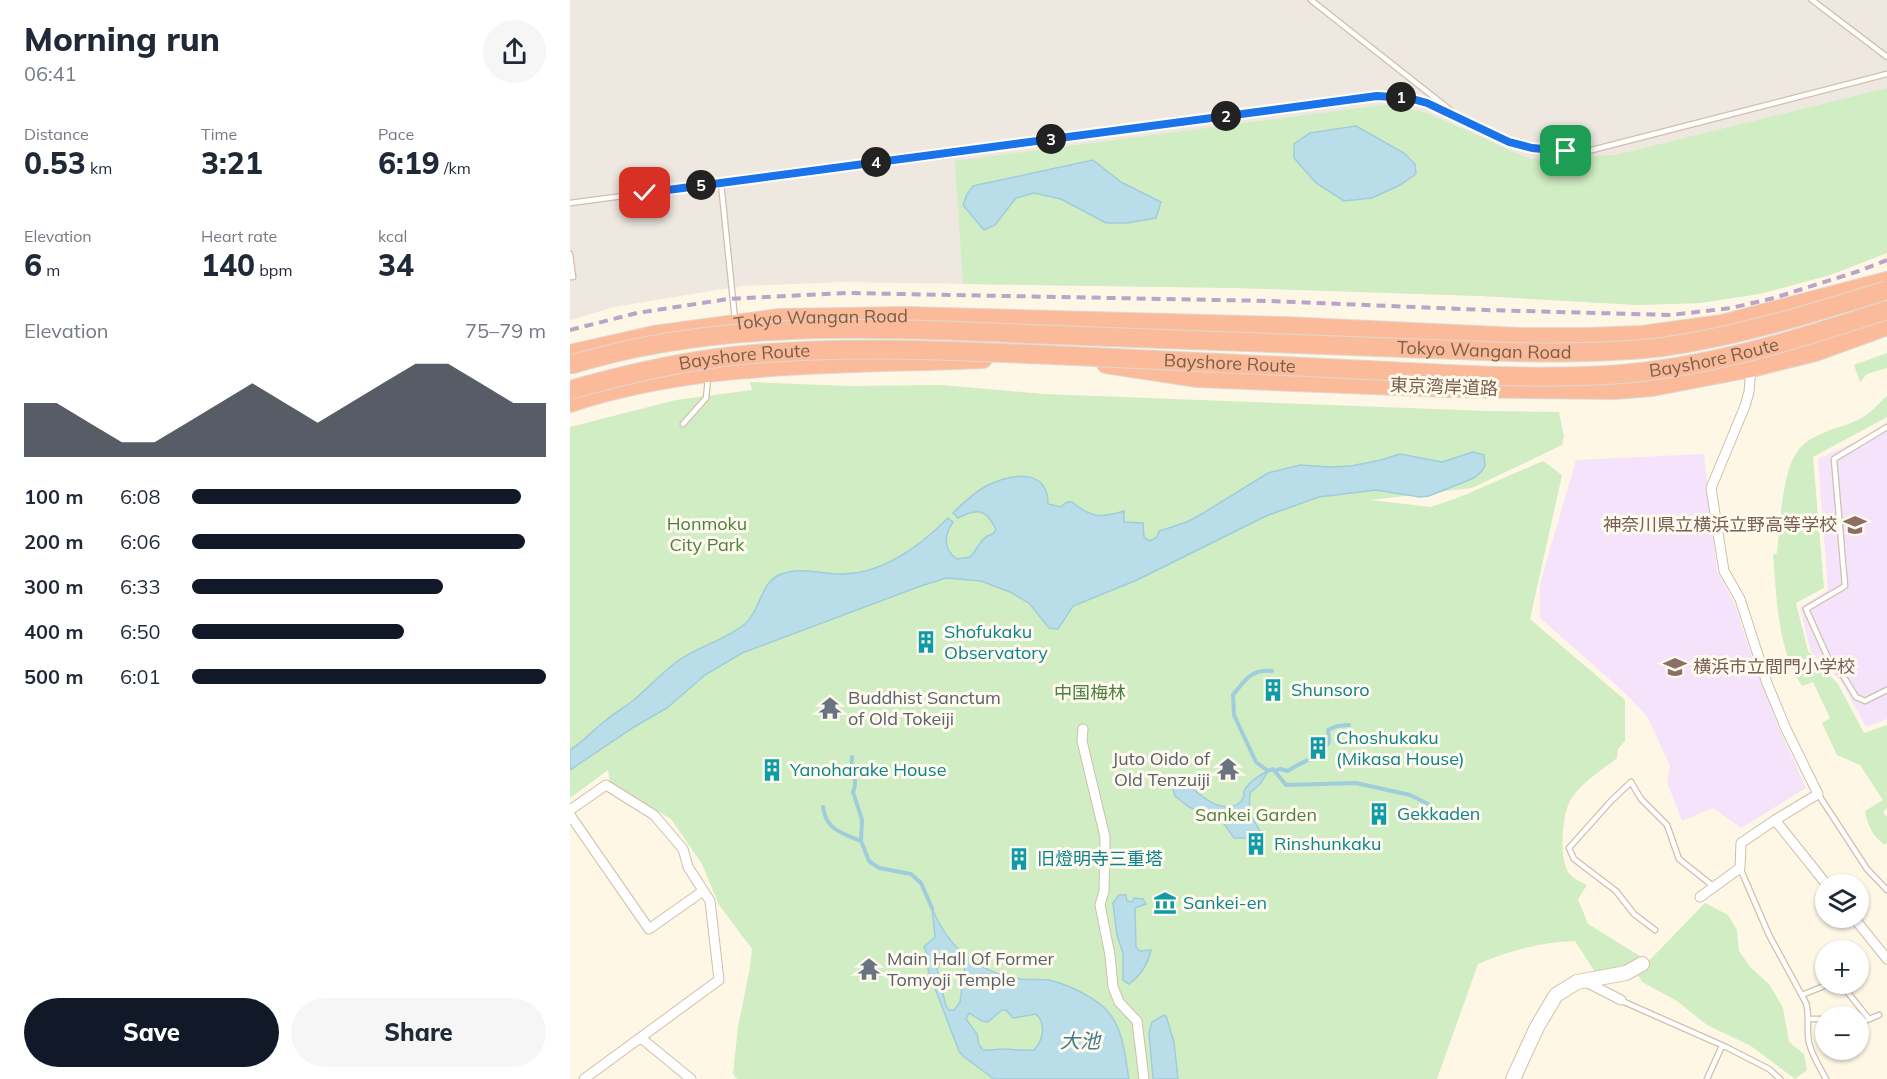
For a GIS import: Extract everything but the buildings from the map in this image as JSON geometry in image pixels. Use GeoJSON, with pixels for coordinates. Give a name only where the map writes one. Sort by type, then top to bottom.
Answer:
{"type":"FeatureCollection","features":[{"type":"Feature","properties":{"kind":"highway","name":"Tokyo Wangan Road"},"geometry":{"type":"LineString","coordinates":[[570,354],[654,335],[736,333],[780,318],[883,316],[1284,326],[1520,337],[1652,334],[1722,324],[1887,281]]}},
{"type":"Feature","properties":{"kind":"highway","name":"Tokyo Wangan Road"},"geometry":{"type":"LineString","coordinates":[[1075,320],[1233,345],[1597,356],[1665,350],[1742,335],[1887,291]]}},
{"type":"Feature","properties":{"kind":"highway","name":"Bayshore Route"},"geometry":{"type":"LineString","coordinates":[[570,364],[638,347],[694,339],[847,328],[1521,352],[1623,350],[1703,340],[1755,330],[1887,291]]}},
{"type":"Feature","properties":{"kind":"highway","name":"Tokyo Wangan Road"},"geometry":{"type":"LineString","coordinates":[[1071,359],[1436,369],[1504,373],[1589,372],[1757,347],[1887,308]]}},
{"type":"Feature","properties":{"kind":"highway","name":"Bayshore Route"},"geometry":{"type":"LineString","coordinates":[[570,390],[645,370],[733,356],[782,352],[888,350],[981,352],[1505,377],[1608,375],[1652,371],[1738,355],[1785,343],[1887,308]]}},
{"type":"Feature","properties":{"kind":"highway","name":"東京湾岸道路"},"geometry":{"type":"LineString","coordinates":[[708,373],[738,360],[1071,359],[1198,378],[1449,388],[1614,390],[1652,387],[1751,369],[1815,352],[1887,326]]}},
{"type":"Feature","properties":{"kind":"highway"},"geometry":{"type":"LineString","coordinates":[[570,399],[662,373],[784,358],[855,357],[888,350]]}},
{"type":"Feature","properties":{"kind":"highway"},"geometry":{"type":"LineString","coordinates":[[570,403],[601,393],[708,373]]}},
{"type":"Feature","properties":{"kind":"street"},"geometry":{"type":"LineString","coordinates":[[1700,897],[1740,868],[1741,843],[1818,794],[1786,729],[1767,683],[1740,599],[1724,571],[1714,512],[1711,488],[1749,392],[1751,369],[1747,318]]}},
{"type":"Feature","properties":{"kind":"street"},"geometry":{"type":"LineString","coordinates":[[1083,729],[1082,741],[1105,837],[1104,891],[1100,905],[1110,956],[1113,987],[1119,1002],[1137,1021],[1144,1079]]}},
{"type":"Feature","properties":{"kind":"street"},"geometry":{"type":"LineString","coordinates":[[570,810],[606,785],[654,815],[683,849],[688,867],[710,902],[719,980],[584,1079]]}},
{"type":"Feature","properties":{"kind":"street"},"geometry":{"type":"LineString","coordinates":[[570,815],[649,928],[703,891]]}},
{"type":"Feature","properties":{"kind":"street"},"geometry":{"type":"LineString","coordinates":[[1775,820],[1818,874]]}},
{"type":"Feature","properties":{"kind":"street"},"geometry":{"type":"LineString","coordinates":[[1862,928],[1887,959]]}},
{"type":"Feature","properties":{"kind":"street"},"geometry":{"type":"LineString","coordinates":[[1514,1079],[1556,995],[1570,985],[1626,973],[1642,964]]}},
{"type":"Feature","properties":{"kind":"street"},"geometry":{"type":"LineString","coordinates":[[1584,981],[1621,1000]]}},
{"type":"Feature","properties":{"kind":"street"},"geometry":{"type":"LineString","coordinates":[[640,1038],[691,1079]]}},
{"type":"Feature","properties":{"kind":"lane"},"geometry":{"type":"LineString","coordinates":[[1311,0],[1456,115]]}},
{"type":"Feature","properties":{"kind":"lane"},"geometry":{"type":"LineString","coordinates":[[1812,0],[1887,57]]}},
{"type":"Feature","properties":{"kind":"lane"},"geometry":{"type":"LineString","coordinates":[[570,203],[1377,96],[1409,98],[1435,105],[1492,135],[1532,148],[1566,151],[1592,150],[1887,74]]}},
{"type":"Feature","properties":{"kind":"lane"},"geometry":{"type":"LineString","coordinates":[[721,183],[736,333]]}},
{"type":"Feature","properties":{"kind":"lane"},"geometry":{"type":"LineString","coordinates":[[570,254],[573,277],[570,277]]}},
{"type":"Feature","properties":{"kind":"lane"},"geometry":{"type":"LineString","coordinates":[[683,424],[706,398],[708,373]]}},
{"type":"Feature","properties":{"kind":"lane"},"geometry":{"type":"LineString","coordinates":[[1887,427],[1834,459],[1845,586],[1806,609],[1828,658],[1844,677],[1856,697],[1865,701],[1887,690]]}},
{"type":"Feature","properties":{"kind":"lane"},"geometry":{"type":"LineString","coordinates":[[1655,930],[1634,914],[1616,891],[1574,859],[1569,848],[1631,782],[1641,799],[1667,825],[1679,859],[1713,886]]}},
{"type":"Feature","properties":{"kind":"lane"},"geometry":{"type":"LineString","coordinates":[[1818,794],[1867,869],[1887,890]]}},
{"type":"Feature","properties":{"kind":"lane"},"geometry":{"type":"LineString","coordinates":[[1740,868],[1769,935],[1802,995],[1809,1013],[1809,1045],[1826,1079]]}},
{"type":"Feature","properties":{"kind":"lane"},"geometry":{"type":"LineString","coordinates":[[1802,995],[1815,990]]}},
{"type":"Feature","properties":{"kind":"lane"},"geometry":{"type":"LineString","coordinates":[[1849,994],[1858,1006]]}},
{"type":"Feature","properties":{"kind":"lane"},"geometry":{"type":"LineString","coordinates":[[1621,1000],[1769,1069],[1780,1079]]}},
{"type":"Feature","properties":{"kind":"lane"},"geometry":{"type":"LineString","coordinates":[[1869,1020],[1879,1016]]}},
{"type":"Feature","properties":{"kind":"lane"},"geometry":{"type":"LineString","coordinates":[[1808,1019],[1815,1019]]}},
{"type":"Feature","properties":{"kind":"lane"},"geometry":{"type":"LineString","coordinates":[[1707,1079],[1722,1046]]}},
{"type":"Feature","properties":{"kind":"shaded area"},"geometry":{"type":"Polygon","coordinates":[[[570,0],[1887,0],[1887,253],[1830,275],[1759,294],[1700,303],[1638,305],[1481,296],[1236,288],[843,282],[742,286],[614,307],[570,320],[570,0]]]}},
{"type":"Feature","properties":{"kind":"shaded area","name":"神奈川県立横浜立野高等学校"},"geometry":{"type":"Polygon","coordinates":[[[1887,427],[1887,719],[1866,727],[1840,680],[1811,652],[1800,607],[1828,590],[1818,459],[1887,427]]]}},
{"type":"Feature","properties":{"kind":"shaded area","name":"横浜市立間門小学校"},"geometry":{"type":"Polygon","coordinates":[[[1704,454],[1717,571],[1735,605],[1777,724],[1806,788],[1741,828],[1713,808],[1682,821],[1667,782],[1670,766],[1647,716],[1625,693],[1540,618],[1540,584],[1576,460],[1704,454]]]}},
{"type":"Feature","properties":{"kind":"green space"},"geometry":{"type":"Polygon","coordinates":[[[1887,88],[1887,253],[1830,275],[1759,294],[1700,303],[1638,305],[1481,296],[1236,288],[963,284],[955,161],[1391,104],[1427,113],[1530,159],[1616,155],[1887,88]]]}},
{"type":"Feature","properties":{"kind":"green space"},"geometry":{"type":"Polygon","coordinates":[[[1887,353],[1887,368],[1867,374],[1860,382],[1854,365],[1887,353]]]}},
{"type":"Feature","properties":{"kind":"green space","name":"Sankei Garden"},"geometry":{"type":"Polygon","coordinates":[[[750,382],[849,386],[942,385],[1044,394],[1559,412],[1564,437],[1562,445],[1472,488],[1370,500],[1431,507],[1543,461],[1562,475],[1530,619],[1625,700],[1625,741],[1618,749],[1617,758],[1586,782],[1571,799],[1565,814],[1563,856],[1569,874],[1587,885],[1578,899],[1588,924],[1640,956],[1628,964],[1595,972],[1575,941],[1525,948],[1478,964],[1437,1079],[737,1079],[733,1074],[738,1027],[752,949],[719,905],[702,864],[671,819],[610,783],[608,770],[570,798],[570,427],[676,400],[752,390],[750,382]]]}},
{"type":"Feature","properties":{"kind":"green space"},"geometry":{"type":"Polygon","coordinates":[[[1887,396],[1887,417],[1813,457],[1824,588],[1796,603],[1808,651],[1838,684],[1864,733],[1887,725],[1887,808],[1883,812],[1887,817],[1885,845],[1871,830],[1865,811],[1883,800],[1860,765],[1837,755],[1822,723],[1830,718],[1813,682],[1802,686],[1787,656],[1777,606],[1773,555],[1777,553],[1782,501],[1788,473],[1797,452],[1809,440],[1862,418],[1887,396]]]}},
{"type":"Feature","properties":{"kind":"green space"},"geometry":{"type":"Polygon","coordinates":[[[1705,903],[1728,915],[1737,930],[1739,951],[1751,968],[1769,984],[1783,1008],[1789,1042],[1804,1054],[1807,1070],[1795,1079],[1751,1046],[1707,1025],[1677,1001],[1642,982],[1637,973],[1705,903]]]}},
{"type":"Feature","properties":{"kind":"water"},"geometry":{"type":"Polygon","coordinates":[[[1356,126],[1404,153],[1415,164],[1416,174],[1400,185],[1372,198],[1344,201],[1316,183],[1294,158],[1294,144],[1310,133],[1356,126]]]}},
{"type":"Feature","properties":{"kind":"water"},"geometry":{"type":"Polygon","coordinates":[[[1093,160],[1121,182],[1161,202],[1156,218],[1127,223],[1106,223],[1061,199],[1034,193],[1016,198],[995,225],[984,230],[963,205],[973,186],[1093,160]]]}},
{"type":"Feature","properties":{"kind":"water"},"geometry":{"type":"Polygon","coordinates":[[[1473,452],[1484,455],[1485,466],[1474,478],[1429,496],[1420,497],[1376,490],[1319,497],[1266,516],[1137,580],[1073,606],[1058,629],[1049,628],[1029,603],[1010,592],[981,581],[946,578],[918,587],[742,653],[705,675],[667,708],[570,770],[570,750],[608,718],[634,700],[675,663],[746,623],[755,611],[768,584],[779,575],[794,571],[842,574],[872,569],[913,548],[948,518],[953,522],[946,542],[949,551],[957,559],[970,557],[983,540],[993,534],[996,529],[989,518],[981,512],[971,512],[958,518],[953,513],[977,492],[996,482],[1016,477],[1035,479],[1042,484],[1048,504],[1061,507],[1067,502],[1072,502],[1085,511],[1097,515],[1124,511],[1124,522],[1143,523],[1144,537],[1150,541],[1157,537],[1159,531],[1187,522],[1268,473],[1300,465],[1351,466],[1400,454],[1442,462],[1473,452]]]}},
{"type":"Feature","properties":{"kind":"water"},"geometry":{"type":"Polygon","coordinates":[[[1268,771],[1261,783],[1250,793],[1251,815],[1262,834],[1259,838],[1234,838],[1225,825],[1215,817],[1189,807],[1175,796],[1172,785],[1181,782],[1212,803],[1228,807],[1239,804],[1250,783],[1268,771]]]}},
{"type":"Feature","properties":{"kind":"water"},"geometry":{"type":"Polygon","coordinates":[[[1119,895],[1126,895],[1127,901],[1132,902],[1134,898],[1143,899],[1146,904],[1135,908],[1136,947],[1140,951],[1151,950],[1143,969],[1129,984],[1123,980],[1123,953],[1117,935],[1113,903],[1119,895]]]}},
{"type":"Feature","properties":{"kind":"water","name":"大池"},"geometry":{"type":"Polygon","coordinates":[[[932,908],[939,923],[956,947],[978,964],[1005,976],[1059,983],[1079,991],[1098,1003],[1110,1013],[1119,1031],[1129,1079],[994,1079],[959,1051],[928,970],[929,958],[924,947],[935,937],[932,908]],[[950,956],[941,959],[937,969],[946,1006],[949,1010],[954,1010],[960,1002],[965,965],[962,960],[950,956]],[[1002,1010],[988,1022],[969,1013],[966,1019],[977,1034],[979,1045],[983,1050],[1034,1050],[1043,1032],[1036,1014],[1013,1018],[1006,1010],[1002,1010]]]}},
{"type":"Feature","properties":{"kind":"water"},"geometry":{"type":"Polygon","coordinates":[[[1164,1015],[1174,1042],[1178,1079],[1153,1079],[1149,1033],[1152,1022],[1164,1015]]]}},
{"type":"Feature","properties":{"kind":"waterway"},"geometry":{"type":"LineString","coordinates":[[1272,671],[1254,674],[1245,680],[1233,695],[1234,715],[1256,762],[1268,771],[1273,769],[1286,785],[1356,783],[1410,795],[1428,804]]}},
{"type":"Feature","properties":{"kind":"waterway"},"geometry":{"type":"LineString","coordinates":[[1275,771],[1280,769],[1288,771],[1320,753],[1329,742],[1328,730],[1337,726],[1349,725]]}},
{"type":"Feature","properties":{"kind":"waterway"},"geometry":{"type":"LineString","coordinates":[[852,757],[855,783],[853,792],[862,820],[861,841],[869,861],[879,868],[911,874],[921,883],[932,908]]}},
{"type":"Feature","properties":{"kind":"waterway"},"geometry":{"type":"LineString","coordinates":[[823,807],[831,826],[861,841]]}},
{"type":"Feature","properties":{"kind":"railway"},"geometry":{"type":"LineString","coordinates":[[570,330],[637,313],[728,299],[847,293],[1271,301],[1671,315],[1731,308],[1774,298],[1887,260]]}},
{"type":"Feature","properties":{"kind":"place","name":"神奈川県立横浜立野高等学校"},"geometry":{"type":"Point","coordinates":[1855,525]}},
{"type":"Feature","properties":{"kind":"place","name":"Shofukaku Observatory"},"geometry":{"type":"Point","coordinates":[926,642]}},
{"type":"Feature","properties":{"kind":"place","name":"横浜市立間門小学校"},"geometry":{"type":"Point","coordinates":[1675,667]}},
{"type":"Feature","properties":{"kind":"place","name":"Shunsoro"},"geometry":{"type":"Point","coordinates":[1273,690]}},
{"type":"Feature","properties":{"kind":"place","name":"Buddhist Sanctum of Old Tokeiji"},"geometry":{"type":"Point","coordinates":[830,708]}},
{"type":"Feature","properties":{"kind":"place","name":"Choshukaku (Mikasa House)"},"geometry":{"type":"Point","coordinates":[1318,748]}},
{"type":"Feature","properties":{"kind":"place","name":"Juto Oido of Old Tenzuiji"},"geometry":{"type":"Point","coordinates":[1228,769]}},
{"type":"Feature","properties":{"kind":"place","name":"Yanoharake House"},"geometry":{"type":"Point","coordinates":[772,770]}},
{"type":"Feature","properties":{"kind":"place","name":"Gekkaden"},"geometry":{"type":"Point","coordinates":[1379,814]}},
{"type":"Feature","properties":{"kind":"place","name":"Rinshunkaku"},"geometry":{"type":"Point","coordinates":[1256,844]}},
{"type":"Feature","properties":{"kind":"place","name":"旧燈明寺三重塔"},"geometry":{"type":"Point","coordinates":[1019,859]}},
{"type":"Feature","properties":{"kind":"place","name":"Sankei-en"},"geometry":{"type":"Point","coordinates":[1165,903]}},
{"type":"Feature","properties":{"kind":"place","name":"Main Hall Of Former Tomyoji Temple"},"geometry":{"type":"Point","coordinates":[869,969]}},
{"type":"Feature","properties":{"kind":"route"},"geometry":{"type":"LineString","coordinates":[[645,193],[1377,96],[1409,98],[1442,108],[1509,142],[1532,148],[1566,151]]}},
{"type":"Feature","properties":{"kind":"park label","name":"Honmoku City Park"},"geometry":{"type":"Point","coordinates":[707,534]}},
{"type":"Feature","properties":{"kind":"park label","name":"中国梅林"},"geometry":{"type":"Point","coordinates":[1090,693]}}]}
